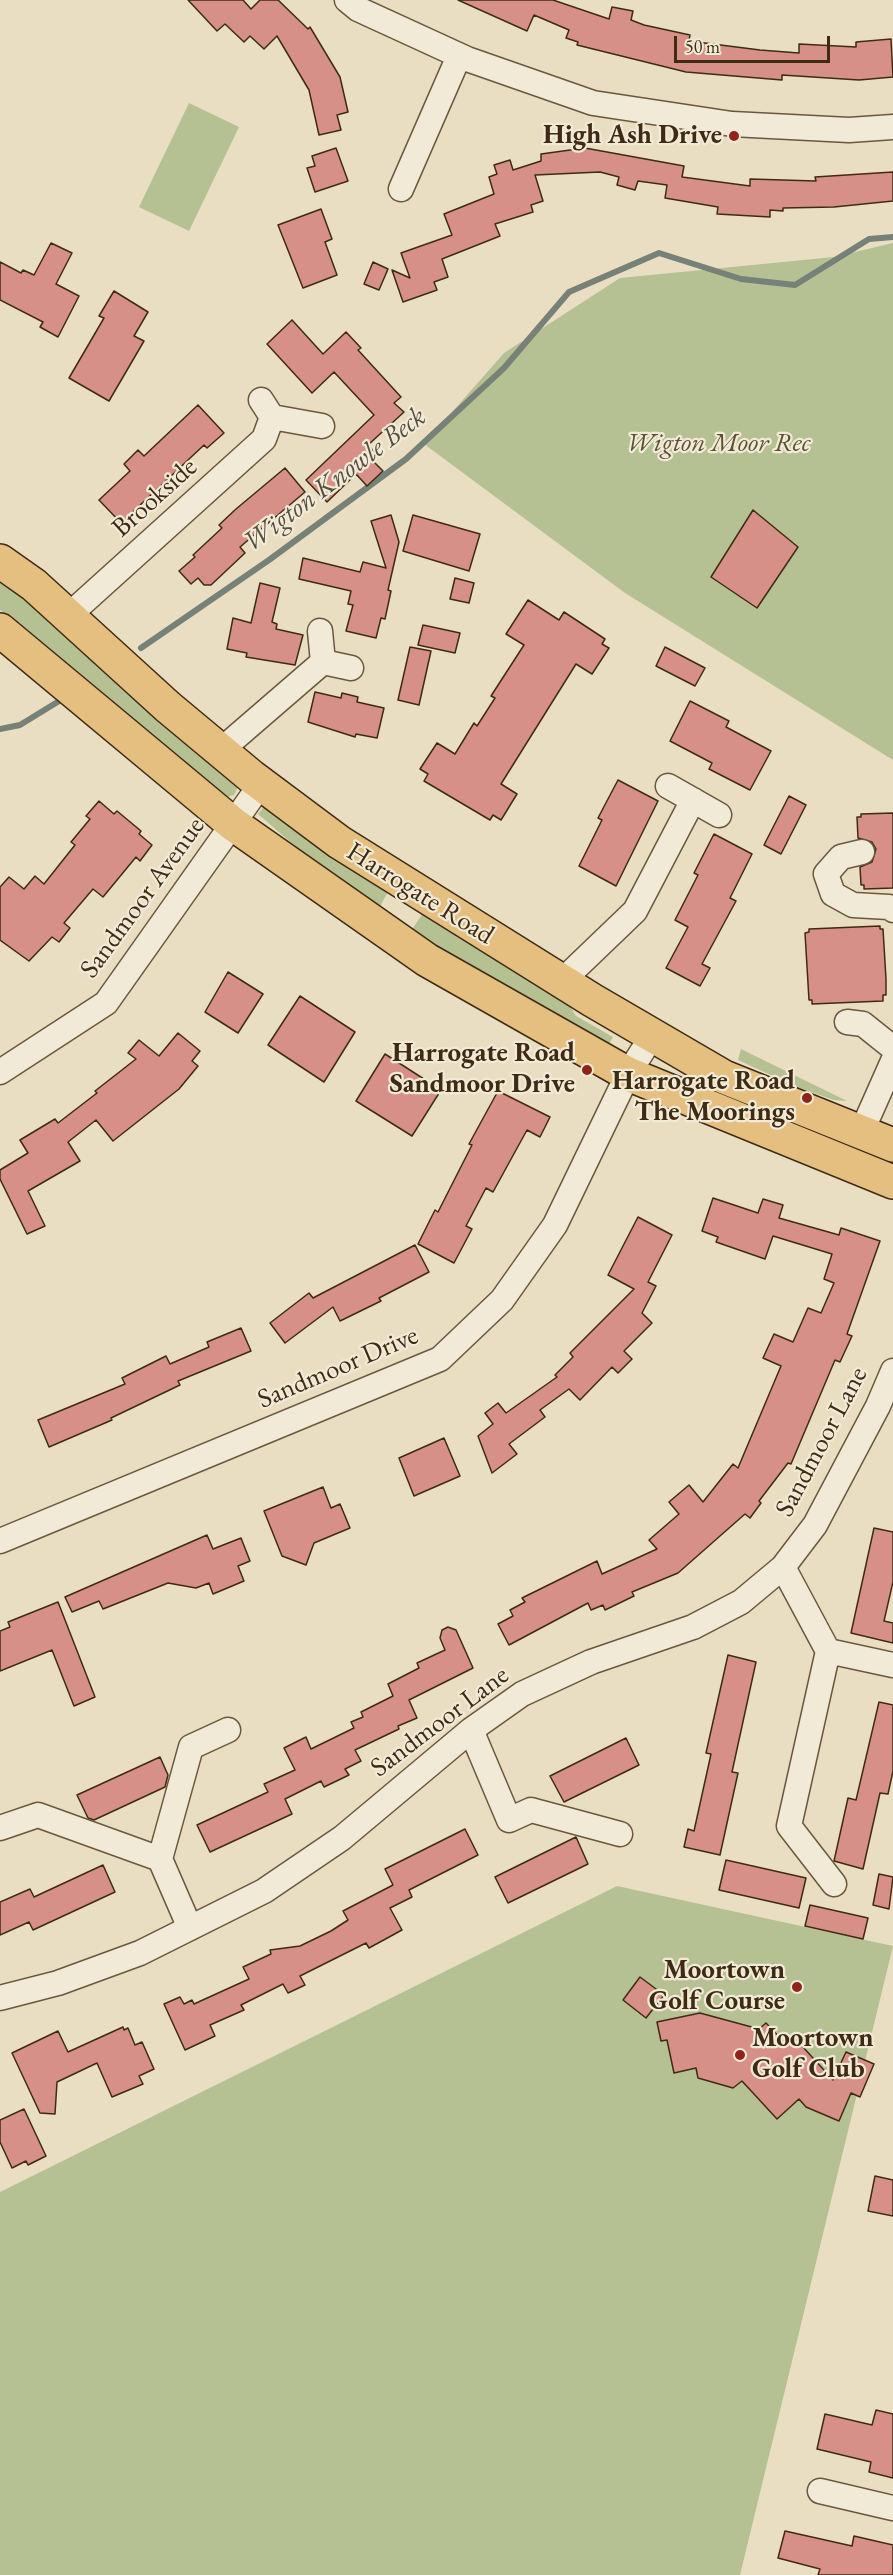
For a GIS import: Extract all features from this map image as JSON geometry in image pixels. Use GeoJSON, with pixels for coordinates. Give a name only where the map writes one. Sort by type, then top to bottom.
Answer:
{"type":"FeatureCollection","features":[{"type":"Feature","properties":{"kind":"highway","name":"Harrogate Road"},"geometry":{"type":"LineString","coordinates":[[0,561],[34,585],[220,751],[339,842],[561,982],[724,1077],[893,1145]]}},
{"type":"Feature","properties":{"kind":"highway","name":"Harrogate Road"},"geometry":{"type":"LineString","coordinates":[[0,630],[233,824],[427,960],[628,1074],[893,1182]]}},
{"type":"Feature","properties":{"kind":"street"},"geometry":{"type":"LineString","coordinates":[[346,0],[358,9],[459,56],[593,103],[732,124],[849,130],[893,127]]}},
{"type":"Feature","properties":{"kind":"street"},"geometry":{"type":"LineString","coordinates":[[401,189],[459,56]]}},
{"type":"Feature","properties":{"kind":"street","name":"Brookside"},"geometry":{"type":"LineString","coordinates":[[69,616],[264,439],[266,408],[322,426]]}},
{"type":"Feature","properties":{"kind":"street"},"geometry":{"type":"LineString","coordinates":[[320,631],[323,662]]}},
{"type":"Feature","properties":{"kind":"street"},"geometry":{"type":"LineString","coordinates":[[220,751],[323,662]]}},
{"type":"Feature","properties":{"kind":"street"},"geometry":{"type":"LineString","coordinates":[[323,662],[351,668]]}},
{"type":"Feature","properties":{"kind":"street","name":"Sandmoor Avenue"},"geometry":{"type":"LineString","coordinates":[[0,1072],[106,1003],[261,784]]}},
{"type":"Feature","properties":{"kind":"street"},"geometry":{"type":"LineString","coordinates":[[668,786],[719,815]]}},
{"type":"Feature","properties":{"kind":"street"},"geometry":{"type":"LineString","coordinates":[[561,982],[635,911],[693,800]]}},
{"type":"Feature","properties":{"kind":"street"},"geometry":{"type":"LineString","coordinates":[[862,852],[841,857],[826,874],[833,894],[853,905],[889,907],[893,910]]}},
{"type":"Feature","properties":{"kind":"street"},"geometry":{"type":"LineString","coordinates":[[847,1022],[863,1024],[893,1048]]}},
{"type":"Feature","properties":{"kind":"street","name":"Sandmoor Drive"},"geometry":{"type":"LineString","coordinates":[[0,1541],[440,1359],[502,1300],[555,1225],[628,1074],[652,1036]]}},
{"type":"Feature","properties":{"kind":"street"},"geometry":{"type":"LineString","coordinates":[[861,1133],[893,1061]]}},
{"type":"Feature","properties":{"kind":"street","name":"Sandmoor Lane"},"geometry":{"type":"LineString","coordinates":[[0,1998],[58,1983],[129,1957],[264,1891],[342,1838],[471,1730],[532,1689],[591,1662],[693,1627],[741,1602],[783,1567],[815,1525],[878,1406],[893,1371]]}},
{"type":"Feature","properties":{"kind":"street"},"geometry":{"type":"LineString","coordinates":[[783,1567],[828,1651],[789,1826],[834,1884]]}},
{"type":"Feature","properties":{"kind":"street"},"geometry":{"type":"LineString","coordinates":[[828,1651],[893,1665]]}},
{"type":"Feature","properties":{"kind":"street"},"geometry":{"type":"LineString","coordinates":[[190,1928],[160,1859],[191,1748],[228,1730]]}},
{"type":"Feature","properties":{"kind":"street"},"geometry":{"type":"LineString","coordinates":[[471,1730],[509,1820],[531,1810],[620,1834]]}},
{"type":"Feature","properties":{"kind":"street"},"geometry":{"type":"LineString","coordinates":[[0,1828],[38,1815],[160,1859]]}},
{"type":"Feature","properties":{"kind":"street"},"geometry":{"type":"LineString","coordinates":[[820,2491],[893,2508]]}},
{"type":"Feature","properties":{"kind":"green space"},"geometry":{"type":"Polygon","coordinates":[[[189,103],[239,127],[189,231],[139,207],[189,103]]]}},
{"type":"Feature","properties":{"kind":"green space","name":"Wigton Moor Rec"},"geometry":{"type":"Polygon","coordinates":[[[893,243],[893,760],[625,593],[424,444],[504,353],[620,278],[834,257],[893,243]]]}},
{"type":"Feature","properties":{"kind":"green space"},"geometry":{"type":"Polygon","coordinates":[[[0,574],[237,780],[238,787],[234,795],[223,798],[0,610],[0,574]]]}},
{"type":"Feature","properties":{"kind":"green space"},"geometry":{"type":"Polygon","coordinates":[[[263,808],[276,810],[390,888],[377,912],[348,892],[258,814],[263,808]]]}},
{"type":"Feature","properties":{"kind":"green space"},"geometry":{"type":"Polygon","coordinates":[[[425,910],[567,1001],[576,1016],[613,1037],[609,1044],[587,1037],[409,934],[425,910]]]}},
{"type":"Feature","properties":{"kind":"green space"},"geometry":{"type":"Polygon","coordinates":[[[741,1049],[847,1101],[834,1100],[797,1087],[738,1060],[741,1049]]]}},
{"type":"Feature","properties":{"kind":"green space","name":"Moortown Golf Club"},"geometry":{"type":"Polygon","coordinates":[[[617,1886],[893,1946],[740,2575],[0,2575],[0,2192],[617,1886]]]}},
{"type":"Feature","properties":{"kind":"building"},"geometry":{"type":"Polygon","coordinates":[[[188,0],[243,0],[251,9],[260,0],[278,0],[308,29],[310,27],[340,77],[348,112],[337,115],[341,130],[319,135],[309,90],[277,36],[264,49],[250,36],[244,42],[225,24],[217,31],[188,0]]]}},
{"type":"Feature","properties":{"kind":"building"},"geometry":{"type":"Polygon","coordinates":[[[458,0],[553,0],[609,19],[612,7],[633,11],[631,20],[644,25],[690,35],[689,41],[760,50],[799,53],[799,44],[856,47],[856,42],[891,39],[893,77],[859,80],[782,75],[782,80],[686,72],[577,45],[578,42],[566,38],[569,30],[534,15],[527,31],[458,0]]]}},
{"type":"Feature","properties":{"kind":"building"},"geometry":{"type":"Polygon","coordinates":[[[336,148],[348,181],[315,192],[307,168],[315,166],[312,156],[336,148]]]}},
{"type":"Feature","properties":{"kind":"building"},"geometry":{"type":"Polygon","coordinates":[[[585,148],[684,166],[682,177],[750,186],[750,179],[816,181],[815,177],[893,172],[893,201],[834,207],[783,208],[783,211],[770,210],[770,217],[717,214],[718,207],[665,198],[667,185],[638,181],[635,190],[617,185],[619,177],[600,172],[535,175],[543,201],[531,205],[533,212],[495,224],[500,236],[442,259],[448,277],[434,282],[437,290],[403,302],[392,270],[410,278],[401,253],[452,235],[444,214],[494,194],[489,177],[497,174],[494,165],[510,160],[513,170],[541,161],[541,154],[585,148]]]}},
{"type":"Feature","properties":{"kind":"building"},"geometry":{"type":"Polygon","coordinates":[[[321,209],[332,239],[325,242],[337,275],[303,288],[278,225],[321,209]]]}},
{"type":"Feature","properties":{"kind":"building"},"geometry":{"type":"Polygon","coordinates":[[[51,243],[72,253],[56,284],[79,296],[58,337],[40,327],[43,322],[0,300],[0,262],[21,273],[23,270],[34,275],[51,243]]]}},
{"type":"Feature","properties":{"kind":"building"},"geometry":{"type":"Polygon","coordinates":[[[373,262],[388,269],[379,290],[364,284],[373,262]]]}},
{"type":"Feature","properties":{"kind":"building"},"geometry":{"type":"Polygon","coordinates":[[[114,291],[148,312],[134,336],[144,341],[109,401],[69,378],[104,318],[99,316],[114,291]]]}},
{"type":"Feature","properties":{"kind":"building"},"geometry":{"type":"Polygon","coordinates":[[[292,320],[323,354],[346,332],[361,348],[358,350],[401,397],[394,403],[404,412],[368,445],[377,455],[371,459],[383,471],[367,486],[356,474],[327,502],[306,480],[374,415],[334,372],[312,393],[267,344],[292,320]]]}},
{"type":"Feature","properties":{"kind":"building"},"geometry":{"type":"Polygon","coordinates":[[[198,405],[224,433],[207,448],[204,445],[121,523],[99,500],[130,471],[124,464],[138,450],[144,456],[198,405]]]}},
{"type":"Feature","properties":{"kind":"building"},"geometry":{"type":"Polygon","coordinates":[[[285,468],[305,492],[240,547],[245,553],[211,585],[204,585],[198,578],[191,584],[179,571],[222,528],[219,525],[285,468]]]}},
{"type":"Feature","properties":{"kind":"building"},"geometry":{"type":"Polygon","coordinates":[[[753,510],[798,547],[757,608],[711,577],[753,510]]]}},
{"type":"Feature","properties":{"kind":"building"},"geometry":{"type":"Polygon","coordinates":[[[391,515],[399,542],[388,590],[391,591],[385,619],[381,618],[376,638],[346,631],[353,605],[348,604],[351,591],[299,579],[303,558],[360,572],[363,562],[386,568],[371,521],[391,515]]]}},
{"type":"Feature","properties":{"kind":"building"},"geometry":{"type":"Polygon","coordinates":[[[413,515],[480,534],[469,571],[403,551],[413,515]]]}},
{"type":"Feature","properties":{"kind":"building"},"geometry":{"type":"Polygon","coordinates":[[[455,578],[474,583],[469,603],[450,599],[455,578]]]}},
{"type":"Feature","properties":{"kind":"building"},"geometry":{"type":"Polygon","coordinates":[[[260,583],[280,588],[272,622],[277,624],[276,629],[303,635],[295,665],[246,657],[247,653],[227,649],[233,618],[251,623],[260,583]]]}},
{"type":"Feature","properties":{"kind":"building"},"geometry":{"type":"Polygon","coordinates":[[[528,600],[559,620],[564,612],[605,639],[602,644],[609,648],[592,674],[576,664],[501,784],[517,794],[501,820],[493,815],[490,820],[424,781],[428,774],[420,769],[437,743],[455,754],[474,723],[477,726],[495,698],[491,696],[524,645],[506,634],[528,600]]]}},
{"type":"Feature","properties":{"kind":"building"},"geometry":{"type":"Polygon","coordinates":[[[423,625],[460,633],[455,653],[418,645],[423,625]]]}},
{"type":"Feature","properties":{"kind":"building"},"geometry":{"type":"Polygon","coordinates":[[[410,647],[431,651],[419,705],[398,700],[410,647]]]}},
{"type":"Feature","properties":{"kind":"building"},"geometry":{"type":"Polygon","coordinates":[[[665,647],[705,668],[695,686],[656,666],[665,647]]]}},
{"type":"Feature","properties":{"kind":"building"},"geometry":{"type":"Polygon","coordinates":[[[315,692],[341,698],[342,693],[358,697],[357,702],[384,708],[377,738],[356,734],[355,737],[308,722],[315,692]]]}},
{"type":"Feature","properties":{"kind":"building"},"geometry":{"type":"Polygon","coordinates":[[[690,701],[729,721],[726,727],[771,751],[750,790],[709,769],[712,763],[670,741],[690,701]]]}},
{"type":"Feature","properties":{"kind":"building"},"geometry":{"type":"Polygon","coordinates":[[[618,780],[658,801],[616,886],[579,866],[602,820],[598,818],[618,780]]]}},
{"type":"Feature","properties":{"kind":"building"},"geometry":{"type":"Polygon","coordinates":[[[789,796],[806,805],[781,854],[764,845],[789,796]]]}},
{"type":"Feature","properties":{"kind":"building"},"geometry":{"type":"Polygon","coordinates":[[[99,801],[114,814],[117,811],[141,831],[139,834],[152,845],[140,861],[136,857],[103,897],[93,889],[64,923],[70,928],[59,942],[52,937],[29,961],[0,940],[0,887],[9,877],[24,889],[35,876],[44,884],[75,845],[71,842],[90,819],[86,816],[99,801]]]}},
{"type":"Feature","properties":{"kind":"building"},"geometry":{"type":"Polygon","coordinates":[[[893,813],[893,888],[864,889],[864,885],[861,885],[860,867],[872,862],[876,849],[872,842],[858,838],[857,817],[861,817],[861,814],[893,813]]]}},
{"type":"Feature","properties":{"kind":"building"},"geometry":{"type":"Polygon","coordinates":[[[714,834],[752,854],[730,898],[736,901],[702,964],[710,968],[700,986],[666,968],[688,927],[675,920],[698,875],[694,873],[714,834]]]}},
{"type":"Feature","properties":{"kind":"building"},"geometry":{"type":"Polygon","coordinates":[[[880,926],[880,929],[883,929],[886,979],[886,995],[883,995],[883,1001],[812,1004],[812,1000],[809,1000],[805,933],[809,932],[809,929],[880,926]]]}},
{"type":"Feature","properties":{"kind":"building"},"geometry":{"type":"Polygon","coordinates":[[[228,972],[263,994],[238,1033],[205,1012],[228,972]]]}},
{"type":"Feature","properties":{"kind":"building"},"geometry":{"type":"Polygon","coordinates":[[[300,996],[355,1032],[324,1082],[268,1045],[300,996]]]}},
{"type":"Feature","properties":{"kind":"building"},"geometry":{"type":"Polygon","coordinates":[[[178,1033],[200,1051],[192,1061],[198,1066],[179,1089],[113,1141],[96,1120],[68,1142],[80,1161],[28,1191],[45,1226],[27,1234],[0,1179],[0,1170],[28,1153],[20,1140],[55,1119],[58,1123],[97,1093],[95,1091],[136,1059],[128,1053],[139,1040],[159,1056],[178,1033]]]}},
{"type":"Feature","properties":{"kind":"building"},"geometry":{"type":"Polygon","coordinates":[[[385,1054],[441,1090],[412,1136],[356,1101],[385,1054]]]}},
{"type":"Feature","properties":{"kind":"building"},"geometry":{"type":"Polygon","coordinates":[[[498,1091],[550,1117],[540,1137],[527,1130],[493,1192],[486,1188],[466,1226],[472,1229],[454,1263],[418,1244],[435,1210],[438,1212],[472,1145],[469,1144],[498,1091]]]}},
{"type":"Feature","properties":{"kind":"building"},"geometry":{"type":"Polygon","coordinates":[[[713,1198],[758,1213],[763,1199],[783,1205],[779,1218],[839,1235],[841,1228],[880,1241],[847,1334],[852,1336],[840,1362],[835,1360],[791,1464],[788,1463],[759,1501],[761,1503],[750,1518],[745,1514],[678,1573],[632,1592],[634,1596],[605,1610],[603,1605],[591,1610],[588,1603],[509,1645],[498,1624],[513,1616],[510,1610],[525,1602],[522,1598],[597,1561],[602,1574],[657,1549],[649,1540],[679,1514],[669,1502],[689,1485],[703,1502],[733,1464],[738,1468],[781,1366],[763,1358],[774,1334],[793,1342],[808,1308],[821,1313],[834,1283],[824,1279],[832,1254],[773,1236],[765,1259],[716,1242],[718,1237],[702,1231],[713,1198]]]}},
{"type":"Feature","properties":{"kind":"building"},"geometry":{"type":"Polygon","coordinates":[[[638,1217],[672,1235],[648,1282],[656,1286],[642,1313],[652,1323],[624,1351],[632,1359],[618,1373],[612,1367],[580,1400],[569,1389],[540,1410],[545,1417],[509,1444],[517,1454],[492,1473],[478,1436],[493,1424],[485,1413],[498,1403],[506,1413],[557,1377],[555,1375],[573,1357],[570,1353],[634,1289],[608,1275],[638,1217]]]}},
{"type":"Feature","properties":{"kind":"building"},"geometry":{"type":"Polygon","coordinates":[[[415,1245],[429,1272],[379,1298],[381,1301],[340,1321],[333,1307],[285,1343],[270,1323],[309,1293],[313,1298],[415,1245]]]}},
{"type":"Feature","properties":{"kind":"building"},"geometry":{"type":"Polygon","coordinates":[[[241,1328],[251,1351],[178,1381],[180,1385],[111,1418],[112,1420],[49,1447],[38,1420],[125,1384],[122,1378],[166,1356],[170,1364],[209,1347],[207,1342],[241,1328]]]}},
{"type":"Feature","properties":{"kind":"building"},"geometry":{"type":"Polygon","coordinates":[[[444,1438],[460,1476],[414,1496],[399,1458],[444,1438]]]}},
{"type":"Feature","properties":{"kind":"building"},"geometry":{"type":"Polygon","coordinates":[[[323,1487],[331,1508],[340,1504],[350,1528],[314,1543],[306,1565],[282,1556],[264,1511],[323,1487]]]}},
{"type":"Feature","properties":{"kind":"building"},"geometry":{"type":"Polygon","coordinates":[[[874,1528],[893,1532],[893,1582],[884,1621],[893,1623],[893,1643],[851,1633],[874,1528]]]}},
{"type":"Feature","properties":{"kind":"building"},"geometry":{"type":"Polygon","coordinates":[[[207,1535],[213,1549],[241,1538],[250,1561],[238,1566],[244,1581],[213,1594],[209,1583],[196,1588],[168,1583],[103,1609],[99,1601],[72,1612],[65,1597],[207,1535]]]}},
{"type":"Feature","properties":{"kind":"building"},"geometry":{"type":"Polygon","coordinates":[[[58,1602],[95,1697],[74,1706],[52,1650],[0,1671],[0,1631],[10,1627],[8,1622],[58,1602]]]}},
{"type":"Feature","properties":{"kind":"building"},"geometry":{"type":"Polygon","coordinates":[[[448,1627],[456,1630],[473,1668],[409,1700],[417,1718],[355,1750],[361,1761],[345,1769],[349,1775],[324,1787],[321,1781],[285,1799],[292,1814],[210,1852],[197,1825],[268,1792],[264,1784],[295,1770],[284,1748],[306,1737],[311,1749],[354,1728],[351,1722],[363,1717],[361,1712],[393,1696],[388,1684],[419,1668],[417,1663],[445,1650],[440,1638],[442,1630],[448,1627]]]}},
{"type":"Feature","properties":{"kind":"building"},"geometry":{"type":"Polygon","coordinates":[[[728,1655],[756,1662],[732,1772],[738,1773],[720,1855],[684,1847],[688,1829],[694,1831],[711,1754],[706,1753],[728,1655]]]}},
{"type":"Feature","properties":{"kind":"building"},"geometry":{"type":"Polygon","coordinates":[[[879,1702],[893,1705],[893,1771],[888,1794],[880,1793],[863,1869],[834,1861],[848,1798],[856,1800],[879,1702]]]}},
{"type":"Feature","properties":{"kind":"building"},"geometry":{"type":"Polygon","coordinates":[[[626,1738],[639,1765],[564,1802],[550,1776],[626,1738]]]}},
{"type":"Feature","properties":{"kind":"building"},"geometry":{"type":"Polygon","coordinates":[[[160,1757],[168,1775],[165,1787],[94,1820],[88,1818],[77,1795],[160,1757]]]}},
{"type":"Feature","properties":{"kind":"building"},"geometry":{"type":"Polygon","coordinates":[[[465,1829],[478,1855],[409,1890],[412,1897],[390,1908],[402,1930],[369,1948],[366,1943],[300,1976],[305,1985],[288,1993],[283,1984],[241,2005],[244,2010],[210,2025],[215,2036],[185,2050],[164,2004],[180,1997],[184,2004],[192,2000],[194,2004],[249,1979],[243,1967],[271,1954],[270,1950],[300,1946],[331,1931],[348,1920],[343,1911],[393,1885],[385,1869],[465,1829]]]}},
{"type":"Feature","properties":{"kind":"building"},"geometry":{"type":"Polygon","coordinates":[[[576,1837],[588,1864],[508,1903],[495,1877],[576,1837]]]}},
{"type":"Feature","properties":{"kind":"building"},"geometry":{"type":"Polygon","coordinates":[[[726,1860],[806,1878],[799,1908],[719,1890],[726,1860]]]}},
{"type":"Feature","properties":{"kind":"building"},"geometry":{"type":"Polygon","coordinates":[[[103,1865],[115,1892],[33,1930],[29,1922],[0,1935],[0,1902],[30,1889],[34,1897],[103,1865]]]}},
{"type":"Feature","properties":{"kind":"building"},"geometry":{"type":"Polygon","coordinates":[[[879,1874],[893,1877],[889,1909],[873,1905],[879,1874]]]}},
{"type":"Feature","properties":{"kind":"building"},"geometry":{"type":"Polygon","coordinates":[[[810,1905],[868,1918],[863,1939],[805,1926],[810,1905]]]}},
{"type":"Feature","properties":{"kind":"building"},"geometry":{"type":"Polygon","coordinates":[[[640,1977],[664,1995],[646,2018],[623,2000],[640,1977]]]}},
{"type":"Feature","properties":{"kind":"building","name":"Moortown Golf Club"},"geometry":{"type":"Polygon","coordinates":[[[700,2013],[759,2029],[766,2023],[784,2042],[792,2035],[833,2080],[846,2052],[874,2064],[860,2097],[851,2093],[839,2121],[806,2107],[799,2099],[777,2119],[742,2081],[733,2088],[698,2078],[696,2068],[674,2073],[667,2040],[661,2041],[657,2022],[700,2013]]]}},
{"type":"Feature","properties":{"kind":"building"},"geometry":{"type":"Polygon","coordinates":[[[123,2027],[124,2030],[128,2028],[135,2045],[142,2042],[154,2069],[139,2076],[143,2084],[112,2097],[97,2063],[57,2082],[55,2114],[40,2113],[12,2053],[58,2031],[68,2052],[123,2027]]]}},
{"type":"Feature","properties":{"kind":"building"},"geometry":{"type":"Polygon","coordinates":[[[24,2109],[46,2156],[28,2165],[26,2161],[12,2168],[0,2142],[0,2120],[24,2109]]]}},
{"type":"Feature","properties":{"kind":"building"},"geometry":{"type":"Polygon","coordinates":[[[875,2176],[893,2180],[893,2216],[868,2211],[875,2176]]]}},
{"type":"Feature","properties":{"kind":"building"},"geometry":{"type":"Polygon","coordinates":[[[876,2410],[893,2414],[893,2478],[869,2472],[871,2462],[817,2449],[825,2414],[872,2425],[876,2410]]]}},
{"type":"Feature","properties":{"kind":"building"},"geometry":{"type":"Polygon","coordinates":[[[785,2531],[852,2546],[854,2536],[893,2545],[893,2575],[818,2575],[820,2569],[778,2558],[785,2531]]]}},
{"type":"Feature","properties":{"kind":"waterway","name":"Wigton Knowle Beck"},"geometry":{"type":"LineString","coordinates":[[141,648],[269,560],[406,459],[504,368],[569,292],[659,253],[741,279],[795,285],[869,239],[893,237]]}},
{"type":"Feature","properties":{"kind":"waterway","name":"Wigton Knowle Beck"},"geometry":{"type":"LineString","coordinates":[[0,729],[20,725],[64,698]]}},
{"type":"Feature","properties":{"kind":"place","name":"High Ash Drive"},"geometry":{"type":"Point","coordinates":[734,136]}},
{"type":"Feature","properties":{"kind":"place","name":"Harrogate Road Sandmoor Drive"},"geometry":{"type":"Point","coordinates":[587,1070]}},
{"type":"Feature","properties":{"kind":"place","name":"Harrogate Road The Moorings"},"geometry":{"type":"Point","coordinates":[807,1098]}},
{"type":"Feature","properties":{"kind":"place","name":"Moortown Golf Course"},"geometry":{"type":"Point","coordinates":[797,1987]}},
{"type":"Feature","properties":{"kind":"place","name":"Moortown Golf Club"},"geometry":{"type":"Point","coordinates":[740,2055]}}]}
